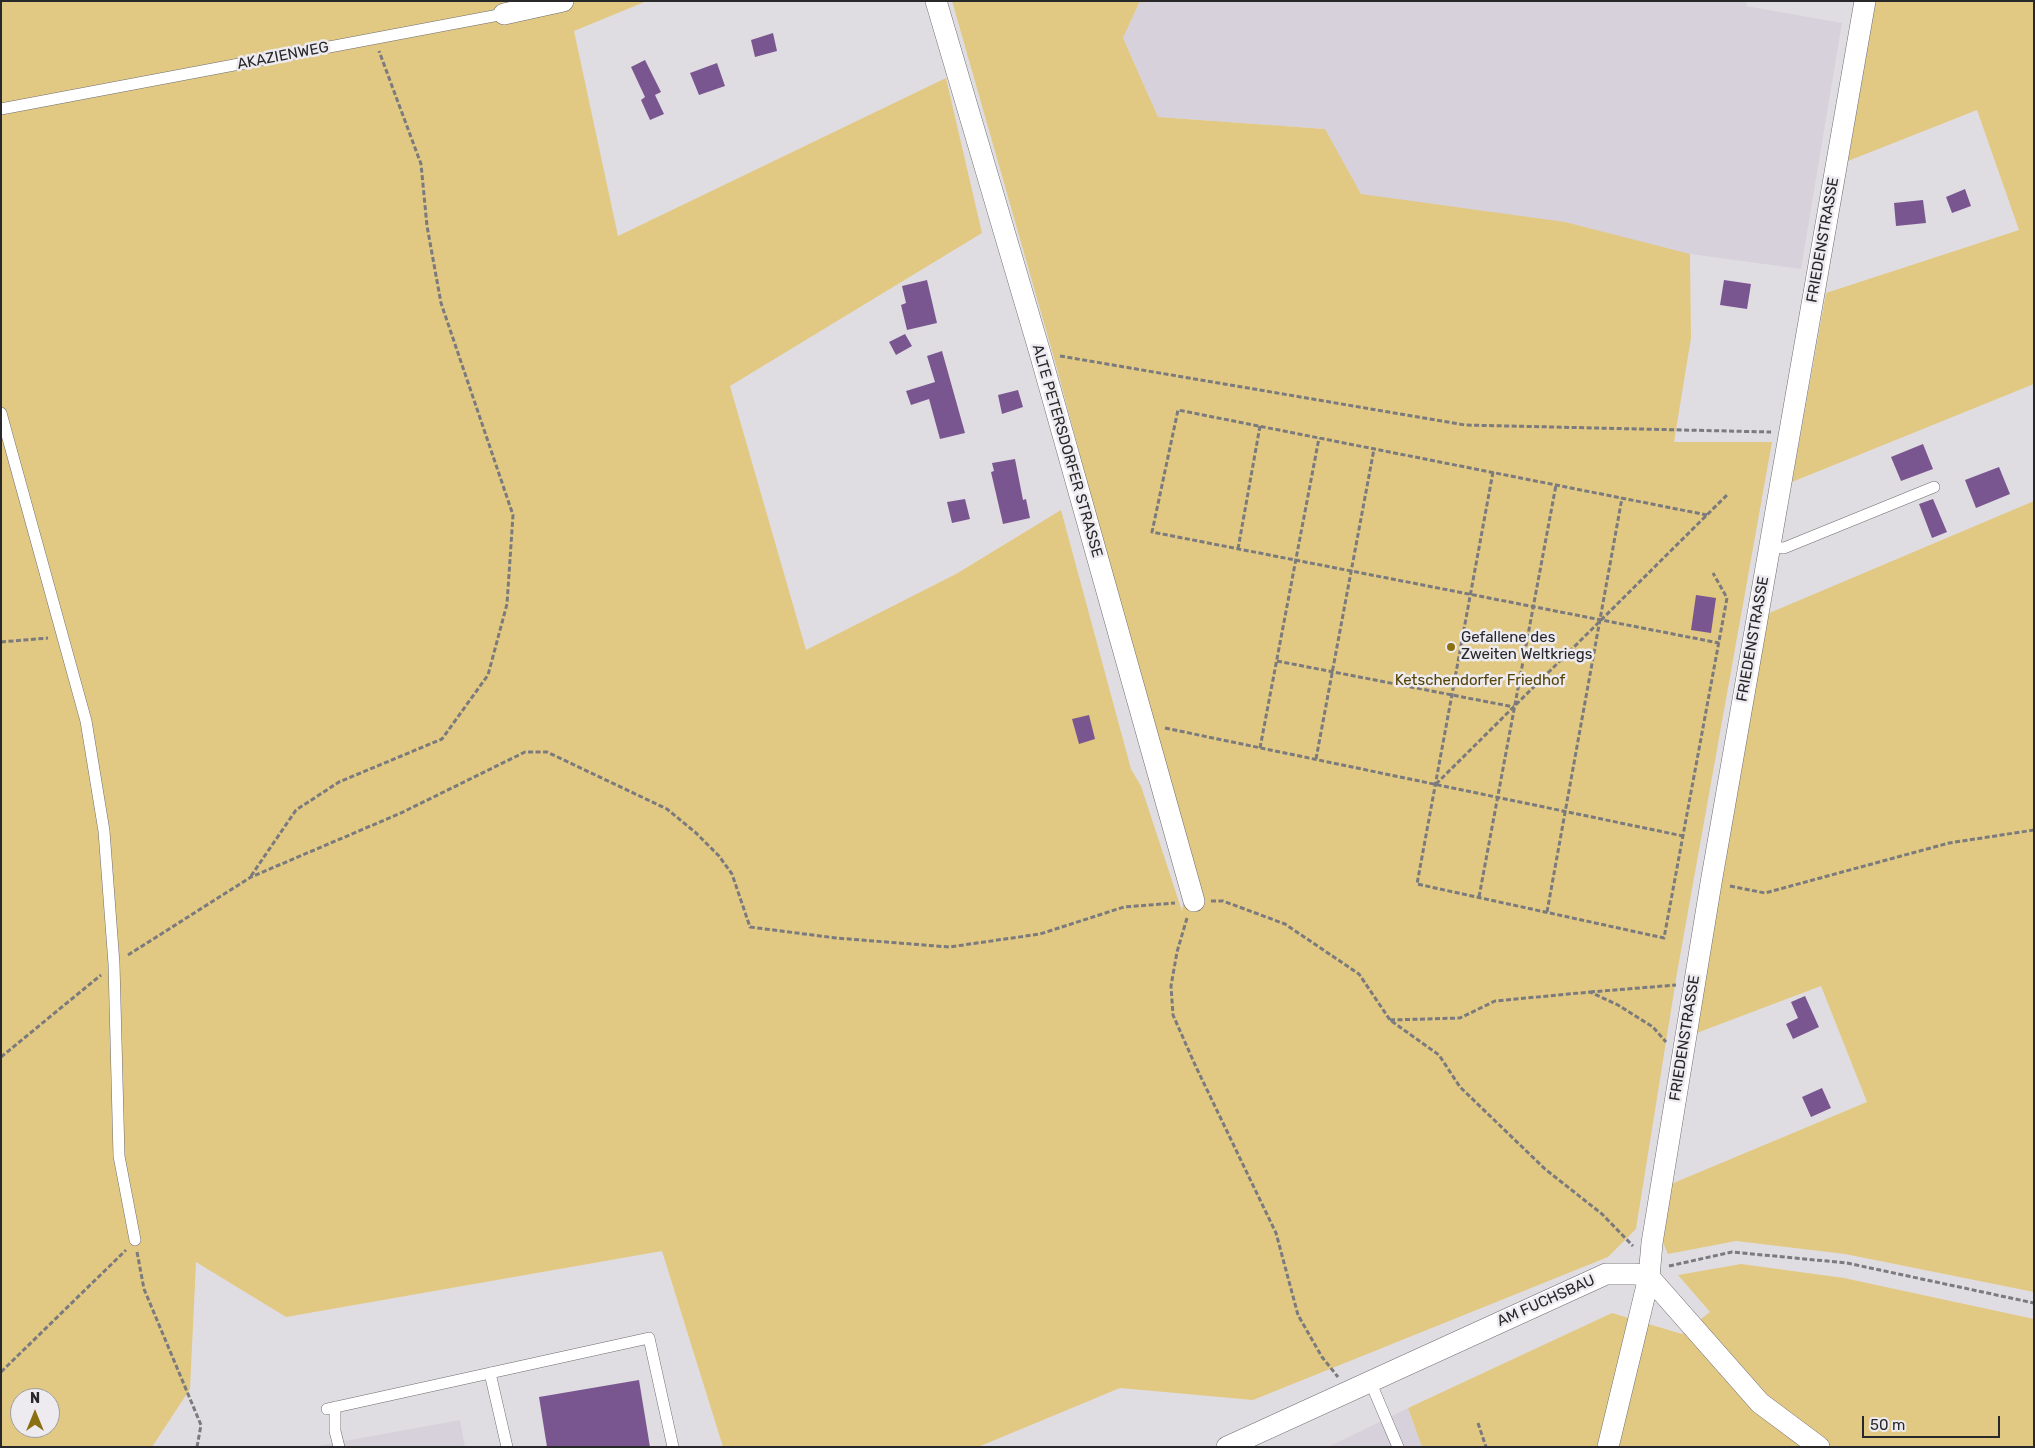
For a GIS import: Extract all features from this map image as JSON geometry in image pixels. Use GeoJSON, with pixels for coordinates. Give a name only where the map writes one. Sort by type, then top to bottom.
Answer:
{"type":"FeatureCollection","features":[{"type":"Feature","properties":{"kind":"street","name":"AKAZIENWEG"},"geometry":{"type":"LineString","coordinates":[[504,14],[564,1]]}},
{"type":"Feature","properties":{"kind":"street","name":"ALTE PETERSDORFER STRASSE"},"geometry":{"type":"LineString","coordinates":[[936,1],[1040,352],[1194,901]]}},
{"type":"Feature","properties":{"kind":"street","name":"FRIEDENSTRASSE"},"geometry":{"type":"LineString","coordinates":[[1608,1447],[1649,1278],[1652,1243],[1711,882],[1865,1]]}},
{"type":"Feature","properties":{"kind":"street","name":"AM FUCHSBAU"},"geometry":{"type":"LineString","coordinates":[[1227,1447],[1606,1274],[1636,1274],[1649,1278]]}},
{"type":"Feature","properties":{"kind":"street"},"geometry":{"type":"LineString","coordinates":[[1649,1278],[1760,1403],[1819,1447]]}},
{"type":"Feature","properties":{"kind":"lane","name":"AKAZIENWEG"},"geometry":{"type":"LineString","coordinates":[[1,109],[504,14]]}},
{"type":"Feature","properties":{"kind":"lane"},"geometry":{"type":"LineString","coordinates":[[1,414],[86,721],[104,831],[114,964],[119,1156],[135,1240]]}},
{"type":"Feature","properties":{"kind":"lane"},"geometry":{"type":"LineString","coordinates":[[1769,547],[1784,548],[1934,487]]}},
{"type":"Feature","properties":{"kind":"lane"},"geometry":{"type":"LineString","coordinates":[[339,1447],[331,1408],[649,1338],[674,1447]]}},
{"type":"Feature","properties":{"kind":"lane"},"geometry":{"type":"LineString","coordinates":[[490,1373],[507,1447]]}},
{"type":"Feature","properties":{"kind":"lane"},"geometry":{"type":"LineString","coordinates":[[1370,1381],[1398,1447]]}},
{"type":"Feature","properties":{"kind":"path"},"geometry":{"type":"LineString","coordinates":[[251,877],[296,810],[339,782],[442,739],[488,675],[507,604],[513,515],[441,304],[427,226],[421,164],[374,39]]}},
{"type":"Feature","properties":{"kind":"path"},"geometry":{"type":"LineString","coordinates":[[1040,352],[1466,425],[1789,432]]}},
{"type":"Feature","properties":{"kind":"path"},"geometry":{"type":"LineString","coordinates":[[1706,515],[1178,410],[1152,532],[1719,643]]}},
{"type":"Feature","properties":{"kind":"path"},"geometry":{"type":"LineString","coordinates":[[1238,548],[1260,426]]}},
{"type":"Feature","properties":{"kind":"path"},"geometry":{"type":"LineString","coordinates":[[1260,748],[1319,438]]}},
{"type":"Feature","properties":{"kind":"path"},"geometry":{"type":"LineString","coordinates":[[1316,759],[1374,448]]}},
{"type":"Feature","properties":{"kind":"path"},"geometry":{"type":"LineString","coordinates":[[1493,472],[1417,884],[1664,938],[1727,598],[1713,573]]}},
{"type":"Feature","properties":{"kind":"path"},"geometry":{"type":"LineString","coordinates":[[1479,897],[1556,485]]}},
{"type":"Feature","properties":{"kind":"path"},"geometry":{"type":"LineString","coordinates":[[1435,784],[1727,495]]}},
{"type":"Feature","properties":{"kind":"path"},"geometry":{"type":"LineString","coordinates":[[1547,912],[1622,498]]}},
{"type":"Feature","properties":{"kind":"path"},"geometry":{"type":"LineString","coordinates":[[1,642],[51,638]]}},
{"type":"Feature","properties":{"kind":"path"},"geometry":{"type":"LineString","coordinates":[[1277,661],[1514,707]]}},
{"type":"Feature","properties":{"kind":"path"},"geometry":{"type":"LineString","coordinates":[[1143,723],[1683,836]]}},
{"type":"Feature","properties":{"kind":"path"},"geometry":{"type":"LineString","coordinates":[[1,1057],[114,964],[251,877],[400,813],[525,752],[547,752],[667,809],[696,833],[719,856],[732,874],[750,927],[836,938],[949,947],[1040,934],[1124,907],[1194,901],[1223,901],[1285,924],[1359,974],[1390,1020],[1439,1055],[1460,1087],[1545,1169],[1602,1214],[1635,1248]]}},
{"type":"Feature","properties":{"kind":"path"},"geometry":{"type":"LineString","coordinates":[[1711,882],[1765,893],[1949,843],[2034,830]]}},
{"type":"Feature","properties":{"kind":"path"},"geometry":{"type":"LineString","coordinates":[[1194,901],[1185,922],[1171,986],[1173,1015],[1276,1233],[1298,1315],[1322,1357],[1349,1391]]}},
{"type":"Feature","properties":{"kind":"path"},"geometry":{"type":"LineString","coordinates":[[1390,1020],[1460,1018],[1495,1001],[1694,983]]}},
{"type":"Feature","properties":{"kind":"path"},"geometry":{"type":"LineString","coordinates":[[1590,992],[1618,1005],[1653,1027],[1681,1060]]}},
{"type":"Feature","properties":{"kind":"path"},"geometry":{"type":"LineString","coordinates":[[1,1372],[135,1240]]}},
{"type":"Feature","properties":{"kind":"path"},"geometry":{"type":"LineString","coordinates":[[135,1240],[144,1289],[201,1425],[197,1447]]}},
{"type":"Feature","properties":{"kind":"path"},"geometry":{"type":"LineString","coordinates":[[1649,1278],[1673,1264],[1732,1252],[1847,1262],[2034,1303]]}},
{"type":"Feature","properties":{"kind":"path"},"geometry":{"type":"LineString","coordinates":[[1478,1423],[1486,1447]]}},
{"type":"Feature","properties":{"kind":"shaded area"},"geometry":{"type":"Polygon","coordinates":[[[1140,1],[1747,1],[1746,6],[1842,23],[1801,269],[1690,254],[1361,194],[1324,129],[1158,117],[1123,38],[1140,1]]]}},
{"type":"Feature","properties":{"kind":"shaded area"},"geometry":{"type":"Polygon","coordinates":[[[1408,1408],[1422,1447],[1328,1447],[1408,1408]]]}},
{"type":"Feature","properties":{"kind":"shaded area"},"geometry":{"type":"Polygon","coordinates":[[[460,1420],[465,1447],[317,1446],[460,1420]]]}},
{"type":"Feature","properties":{"kind":"green space","name":"Ketschendorfer Friedhof"},"geometry":{"type":"Polygon","coordinates":[[[1,1],[647,1],[574,31],[618,236],[946,78],[982,233],[730,386],[806,650],[956,574],[1061,510],[1131,769],[1141,786],[1182,911],[1189,864],[1056,365],[952,1],[1140,1],[1123,38],[1158,117],[1325,129],[1361,194],[1565,222],[1690,254],[1691,338],[1674,442],[1772,442],[1677,973],[1636,1229],[1608,1257],[1253,1400],[1120,1388],[978,1447],[723,1447],[662,1251],[286,1317],[196,1262],[190,1389],[152,1447],[1,1447],[1,1]]]}},
{"type":"Feature","properties":{"kind":"green space"},"geometry":{"type":"Polygon","coordinates":[[[1876,1],[2034,1],[2034,384],[1792,482],[1826,293],[2019,230],[1977,110],[1848,161],[1876,1]]]}},
{"type":"Feature","properties":{"kind":"green space"},"geometry":{"type":"Polygon","coordinates":[[[2034,501],[2034,1292],[1845,1254],[1736,1241],[1668,1254],[1663,1243],[1671,1184],[1867,1102],[1821,986],[1694,1034],[1767,614],[2034,501]]]}},
{"type":"Feature","properties":{"kind":"green space"},"geometry":{"type":"Polygon","coordinates":[[[1741,1264],[1844,1278],[2034,1319],[2034,1447],[1422,1447],[1408,1408],[1612,1313],[1682,1334],[1710,1312],[1678,1275],[1741,1264]]]}},
{"type":"Feature","properties":{"kind":"building"},"geometry":{"type":"Polygon","coordinates":[[[773,33],[777,51],[755,57],[751,40],[773,33]]]}},
{"type":"Feature","properties":{"kind":"building"},"geometry":{"type":"Polygon","coordinates":[[[645,60],[661,92],[655,95],[664,114],[650,120],[641,100],[645,97],[631,67],[645,60]]]}},
{"type":"Feature","properties":{"kind":"building"},"geometry":{"type":"Polygon","coordinates":[[[717,63],[725,86],[699,95],[690,73],[717,63]]]}},
{"type":"Feature","properties":{"kind":"building"},"geometry":{"type":"Polygon","coordinates":[[[1965,189],[1971,206],[1952,213],[1946,197],[1965,189]]]}},
{"type":"Feature","properties":{"kind":"building"},"geometry":{"type":"Polygon","coordinates":[[[1923,200],[1926,223],[1896,226],[1894,203],[1923,200]]]}},
{"type":"Feature","properties":{"kind":"building"},"geometry":{"type":"Polygon","coordinates":[[[927,280],[937,323],[907,330],[901,305],[906,303],[902,286],[927,280]]]}},
{"type":"Feature","properties":{"kind":"building"},"geometry":{"type":"Polygon","coordinates":[[[1724,280],[1751,284],[1747,309],[1720,305],[1724,280]]]}},
{"type":"Feature","properties":{"kind":"building"},"geometry":{"type":"Polygon","coordinates":[[[905,334],[912,346],[896,355],[889,342],[905,334]]]}},
{"type":"Feature","properties":{"kind":"building"},"geometry":{"type":"Polygon","coordinates":[[[942,351],[965,433],[940,439],[929,399],[911,405],[906,391],[935,382],[927,356],[942,351]]]}},
{"type":"Feature","properties":{"kind":"building"},"geometry":{"type":"Polygon","coordinates":[[[1018,390],[1023,407],[1002,414],[998,395],[1018,390]]]}},
{"type":"Feature","properties":{"kind":"building"},"geometry":{"type":"Polygon","coordinates":[[[1923,444],[1933,469],[1901,481],[1891,457],[1923,444]]]}},
{"type":"Feature","properties":{"kind":"building"},"geometry":{"type":"Polygon","coordinates":[[[1015,459],[1023,500],[1026,499],[1030,518],[1003,524],[991,472],[994,471],[992,463],[1015,459]]]}},
{"type":"Feature","properties":{"kind":"building"},"geometry":{"type":"Polygon","coordinates":[[[1999,467],[2010,494],[1976,508],[1965,480],[1999,467]]]}},
{"type":"Feature","properties":{"kind":"building"},"geometry":{"type":"Polygon","coordinates":[[[965,499],[970,519],[952,523],[947,502],[965,499]]]}},
{"type":"Feature","properties":{"kind":"building"},"geometry":{"type":"Polygon","coordinates":[[[1933,499],[1947,532],[1932,538],[1919,504],[1933,499]]]}},
{"type":"Feature","properties":{"kind":"building"},"geometry":{"type":"Polygon","coordinates":[[[1696,595],[1716,598],[1711,633],[1691,630],[1696,595]]]}},
{"type":"Feature","properties":{"kind":"building"},"geometry":{"type":"Polygon","coordinates":[[[1089,715],[1095,739],[1079,744],[1072,719],[1089,715]]]}},
{"type":"Feature","properties":{"kind":"building"},"geometry":{"type":"Polygon","coordinates":[[[1805,996],[1819,1027],[1793,1039],[1786,1024],[1798,1018],[1791,1002],[1805,996]]]}},
{"type":"Feature","properties":{"kind":"building"},"geometry":{"type":"Polygon","coordinates":[[[1822,1088],[1831,1108],[1811,1117],[1802,1097],[1822,1088]]]}},
{"type":"Feature","properties":{"kind":"building"},"geometry":{"type":"Polygon","coordinates":[[[639,1380],[650,1447],[547,1447],[539,1397],[639,1380]]]}},
{"type":"Feature","properties":{"kind":"place","name":"Gefallene des Zweiten Weltkriegs"},"geometry":{"type":"Point","coordinates":[1451,647]}}]}
